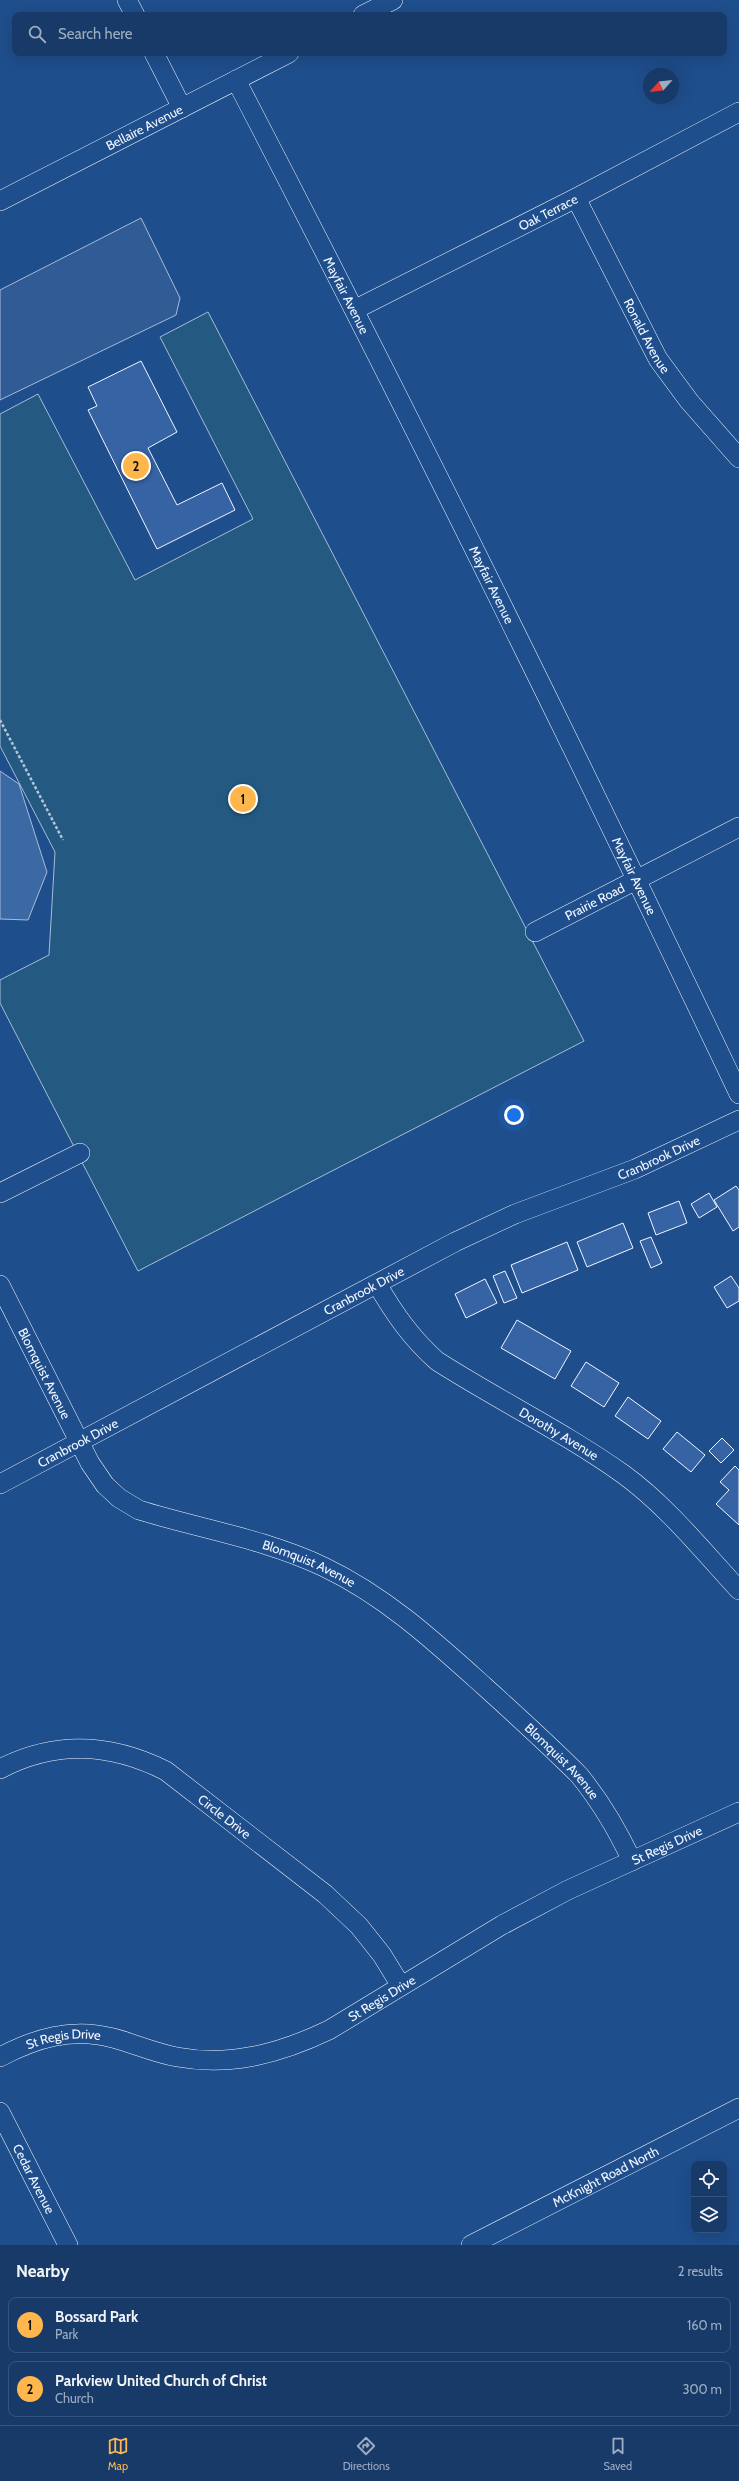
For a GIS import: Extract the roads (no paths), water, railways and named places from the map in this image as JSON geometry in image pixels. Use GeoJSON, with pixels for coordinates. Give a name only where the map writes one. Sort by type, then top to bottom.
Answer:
{"type":"FeatureCollection","features":[{"type":"Feature","properties":{"kind":"street"},"geometry":{"type":"LineString","coordinates":[[127,0],[133,12]]}},
{"type":"Feature","properties":{"kind":"street"},"geometry":{"type":"LineString","coordinates":[[369,12],[392,0]]}},
{"type":"Feature","properties":{"kind":"street"},"geometry":{"type":"LineString","coordinates":[[156,56],[182,108]]}},
{"type":"Feature","properties":{"kind":"street","name":"Bellaire Avenue"},"geometry":{"type":"LineString","coordinates":[[0,201],[283,56]]}},
{"type":"Feature","properties":{"kind":"street","name":"Mayfair Avenue"},"geometry":{"type":"LineString","coordinates":[[236,80],[356,309],[637,880],[739,1094]]}},
{"type":"Feature","properties":{"kind":"street","name":"Oak Terrace"},"geometry":{"type":"LineString","coordinates":[[356,309],[576,198],[739,112]]}},
{"type":"Feature","properties":{"kind":"street","name":"Ronald Avenue"},"geometry":{"type":"LineString","coordinates":[[576,198],[658,359],[689,401],[739,458]]}},
{"type":"Feature","properties":{"kind":"street","name":"Prairie Road"},"geometry":{"type":"LineString","coordinates":[[535,932],[739,827]]}},
{"type":"Feature","properties":{"kind":"street","name":"Cranbrook Drive"},"geometry":{"type":"LineString","coordinates":[[0,1484],[455,1242],[515,1214],[635,1168],[739,1120]]}},
{"type":"Feature","properties":{"kind":"street"},"geometry":{"type":"LineString","coordinates":[[0,1193],[80,1153]]}},
{"type":"Feature","properties":{"kind":"street","name":"Dorothy Avenue"},"geometry":{"type":"LineString","coordinates":[[376,1284],[399,1321],[416,1342],[437,1361],[588,1451],[624,1475],[656,1501],[739,1590]]}},
{"type":"Feature","properties":{"kind":"street","name":"Blomquist Avenue"},"geometry":{"type":"LineString","coordinates":[[0,1285],[79,1443],[106,1485],[119,1498],[139,1510],[284,1550],[324,1567],[363,1588],[399,1612],[432,1638],[579,1775],[614,1823],[632,1861]]}},
{"type":"Feature","properties":{"kind":"street","name":"Circle Drive"},"geometry":{"type":"LineString","coordinates":[[0,1769],[38,1754],[64,1749],[90,1748],[118,1752],[144,1760],[166,1771],[325,1894],[359,1926],[382,1955],[401,1986]]}},
{"type":"Feature","properties":{"kind":"street","name":"St Regis Drive"},"geometry":{"type":"LineString","coordinates":[[0,2057],[23,2045],[47,2037],[71,2034],[114,2038],[148,2050],[178,2058],[208,2060],[242,2059],[272,2053],[302,2044],[329,2030],[502,1925],[568,1890],[739,1812]]}},
{"type":"Feature","properties":{"kind":"street","name":"McKnight Road North"},"geometry":{"type":"LineString","coordinates":[[471,2245],[739,2108]]}},
{"type":"Feature","properties":{"kind":"street","name":"Cedar Avenue"},"geometry":{"type":"LineString","coordinates":[[0,2112],[68,2245]]}},
{"type":"Feature","properties":{"kind":"place","name":"Parkview United Church of Christ"},"geometry":{"type":"Point","coordinates":[136,466]}},
{"type":"Feature","properties":{"kind":"place","name":"Bossard Park"},"geometry":{"type":"Point","coordinates":[243,799]}}]}
